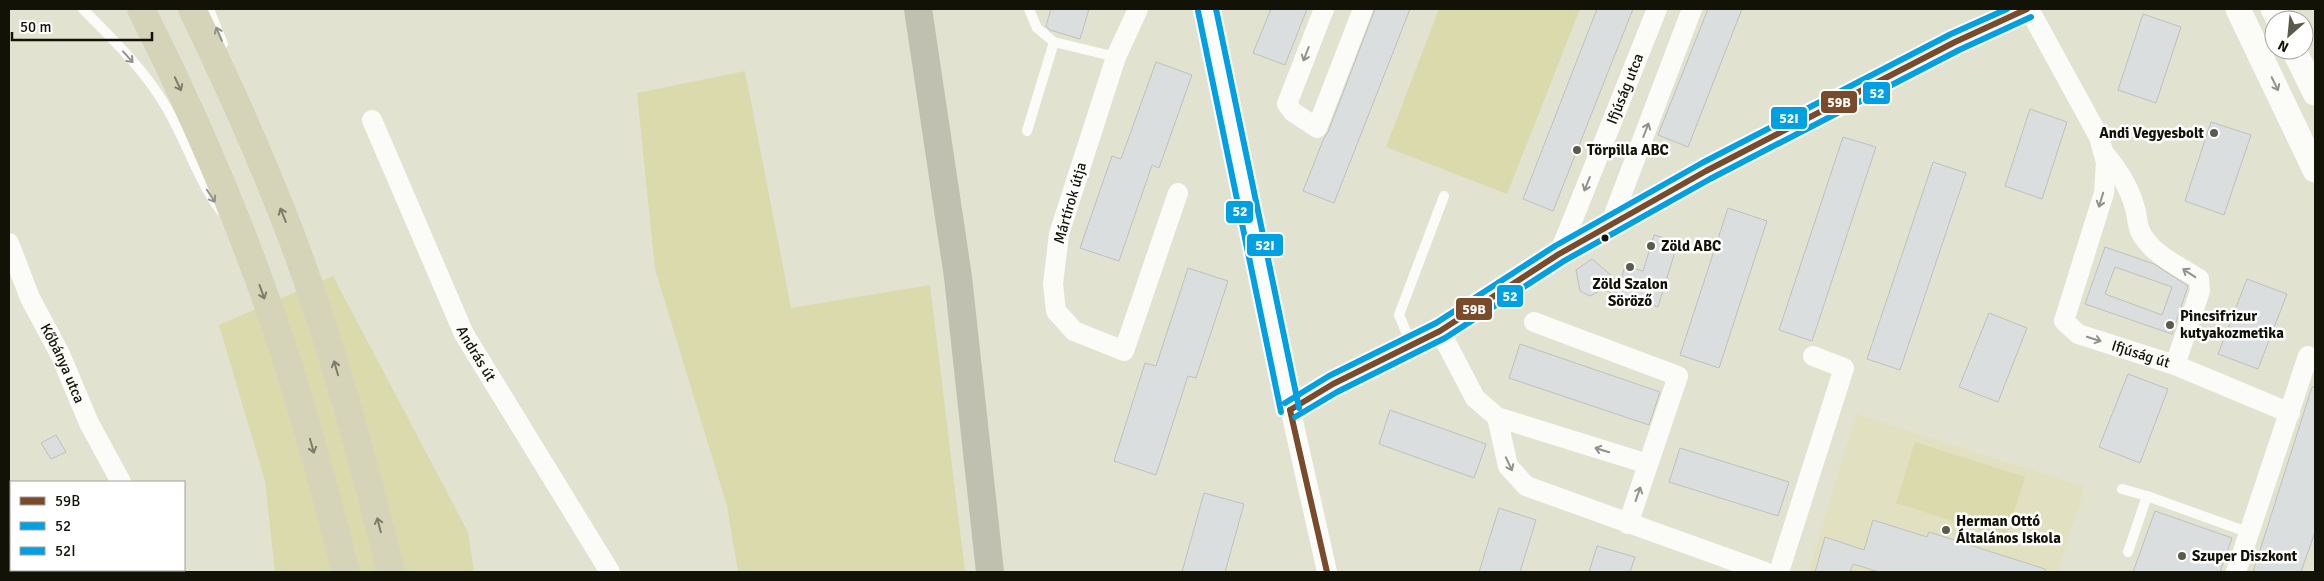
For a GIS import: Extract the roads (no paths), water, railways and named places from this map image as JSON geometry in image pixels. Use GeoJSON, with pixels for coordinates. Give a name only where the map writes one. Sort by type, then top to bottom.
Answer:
{"type":"FeatureCollection","features":[{"type":"Feature","properties":{"kind":"highway"},"geometry":{"type":"LineString","coordinates":[[141,9],[178,82],[246,246],[287,361],[346,572]]}},
{"type":"Feature","properties":{"kind":"highway"},"geometry":{"type":"LineString","coordinates":[[192,9],[242,115],[285,218],[328,343],[368,479],[391,572]]}},
{"type":"Feature","properties":{"kind":"main road"},"geometry":{"type":"LineString","coordinates":[[918,9],[959,287],[990,572]]}},
{"type":"Feature","properties":{"kind":"street","name":"Mártírok útja"},"geometry":{"type":"LineString","coordinates":[[1138,9],[1116,57],[1059,234],[1053,284],[1056,311],[1074,331],[1124,351],[1178,193]]}},
{"type":"Feature","properties":{"kind":"street"},"geometry":{"type":"LineString","coordinates":[[1207,9],[1267,305],[1327,572]]}},
{"type":"Feature","properties":{"kind":"street"},"geometry":{"type":"LineString","coordinates":[[1324,9],[1287,104],[1293,112],[1317,128],[1363,9]]}},
{"type":"Feature","properties":{"kind":"street","name":"Ifjúság utca"},"geometry":{"type":"LineString","coordinates":[[1559,254],[1657,9]]}},
{"type":"Feature","properties":{"kind":"street"},"geometry":{"type":"LineString","coordinates":[[1610,225],[1692,9]]}},
{"type":"Feature","properties":{"kind":"street"},"geometry":{"type":"LineString","coordinates":[[1290,410],[1326,388],[1440,331],[1559,254],[1706,171],[1955,42],[1996,17],[2028,9]]}},
{"type":"Feature","properties":{"kind":"street","name":"Ifjúság út"},"geometry":{"type":"LineString","coordinates":[[2028,9],[2099,138],[2103,152],[2106,162],[2104,193],[2064,321],[2078,334],[2175,365],[2200,291],[2199,279],[2164,257],[2150,244],[2140,230],[2134,205],[2118,169],[2103,152]]}},
{"type":"Feature","properties":{"kind":"street"},"geometry":{"type":"LineString","coordinates":[[2238,9],[2315,170]]}},
{"type":"Feature","properties":{"kind":"street"},"geometry":{"type":"LineString","coordinates":[[2299,60],[2315,93]]}},
{"type":"Feature","properties":{"kind":"street","name":"András út"},"geometry":{"type":"LineString","coordinates":[[372,120],[464,334],[610,572]]}},
{"type":"Feature","properties":{"kind":"street","name":"Kőbánya utca"},"geometry":{"type":"LineString","coordinates":[[9,242],[30,298],[60,354],[89,423],[120,481]]}},
{"type":"Feature","properties":{"kind":"street"},"geometry":{"type":"LineString","coordinates":[[1534,322],[1678,376],[1628,524]]}},
{"type":"Feature","properties":{"kind":"street"},"geometry":{"type":"LineString","coordinates":[[1440,331],[1475,398],[1496,417],[1648,464]]}},
{"type":"Feature","properties":{"kind":"street"},"geometry":{"type":"LineString","coordinates":[[1779,572],[1844,368],[1813,356]]}},
{"type":"Feature","properties":{"kind":"street"},"geometry":{"type":"LineString","coordinates":[[2236,572],[2308,356]]}},
{"type":"Feature","properties":{"kind":"street"},"geometry":{"type":"LineString","coordinates":[[2175,365],[2290,413]]}},
{"type":"Feature","properties":{"kind":"street"},"geometry":{"type":"LineString","coordinates":[[1496,417],[1508,466],[1526,486],[1764,572]]}},
{"type":"Feature","properties":{"kind":"lane"},"geometry":{"type":"LineString","coordinates":[[83,9],[131,60],[165,105],[208,194],[246,246]]}},
{"type":"Feature","properties":{"kind":"lane"},"geometry":{"type":"LineString","coordinates":[[209,9],[224,47],[242,115]]}},
{"type":"Feature","properties":{"kind":"lane"},"geometry":{"type":"LineString","coordinates":[[1029,9],[1037,28],[1054,42],[1116,57]]}},
{"type":"Feature","properties":{"kind":"lane"},"geometry":{"type":"LineString","coordinates":[[1027,131],[1054,42]]}},
{"type":"Feature","properties":{"kind":"lane"},"geometry":{"type":"LineString","coordinates":[[1412,346],[1399,315],[1444,196]]}},
{"type":"Feature","properties":{"kind":"lane"},"geometry":{"type":"LineString","coordinates":[[2122,489],[2147,496],[2250,534]]}},
{"type":"Feature","properties":{"kind":"lane"},"geometry":{"type":"LineString","coordinates":[[2128,552],[2147,496]]}},
{"type":"Feature","properties":{"kind":"place","name":"Andi Vegyesbolt"},"geometry":{"type":"Point","coordinates":[2214,133]}},
{"type":"Feature","properties":{"kind":"place","name":"Törpilla ABC"},"geometry":{"type":"Point","coordinates":[1577,150]}},
{"type":"Feature","properties":{"kind":"place","name":"Zöld ABC"},"geometry":{"type":"Point","coordinates":[1651,246]}},
{"type":"Feature","properties":{"kind":"place","name":"Zöld Szalon Söröző"},"geometry":{"type":"Point","coordinates":[1630,267]}},
{"type":"Feature","properties":{"kind":"place","name":"Pincsifrizur kutyakozmetika"},"geometry":{"type":"Point","coordinates":[2170,325]}},
{"type":"Feature","properties":{"kind":"place","name":"Herman Ottó Általános Iskola"},"geometry":{"type":"Point","coordinates":[1946,530]}},
{"type":"Feature","properties":{"kind":"place","name":"Szuper Diszkont"},"geometry":{"type":"Point","coordinates":[2182,556]}}]}
